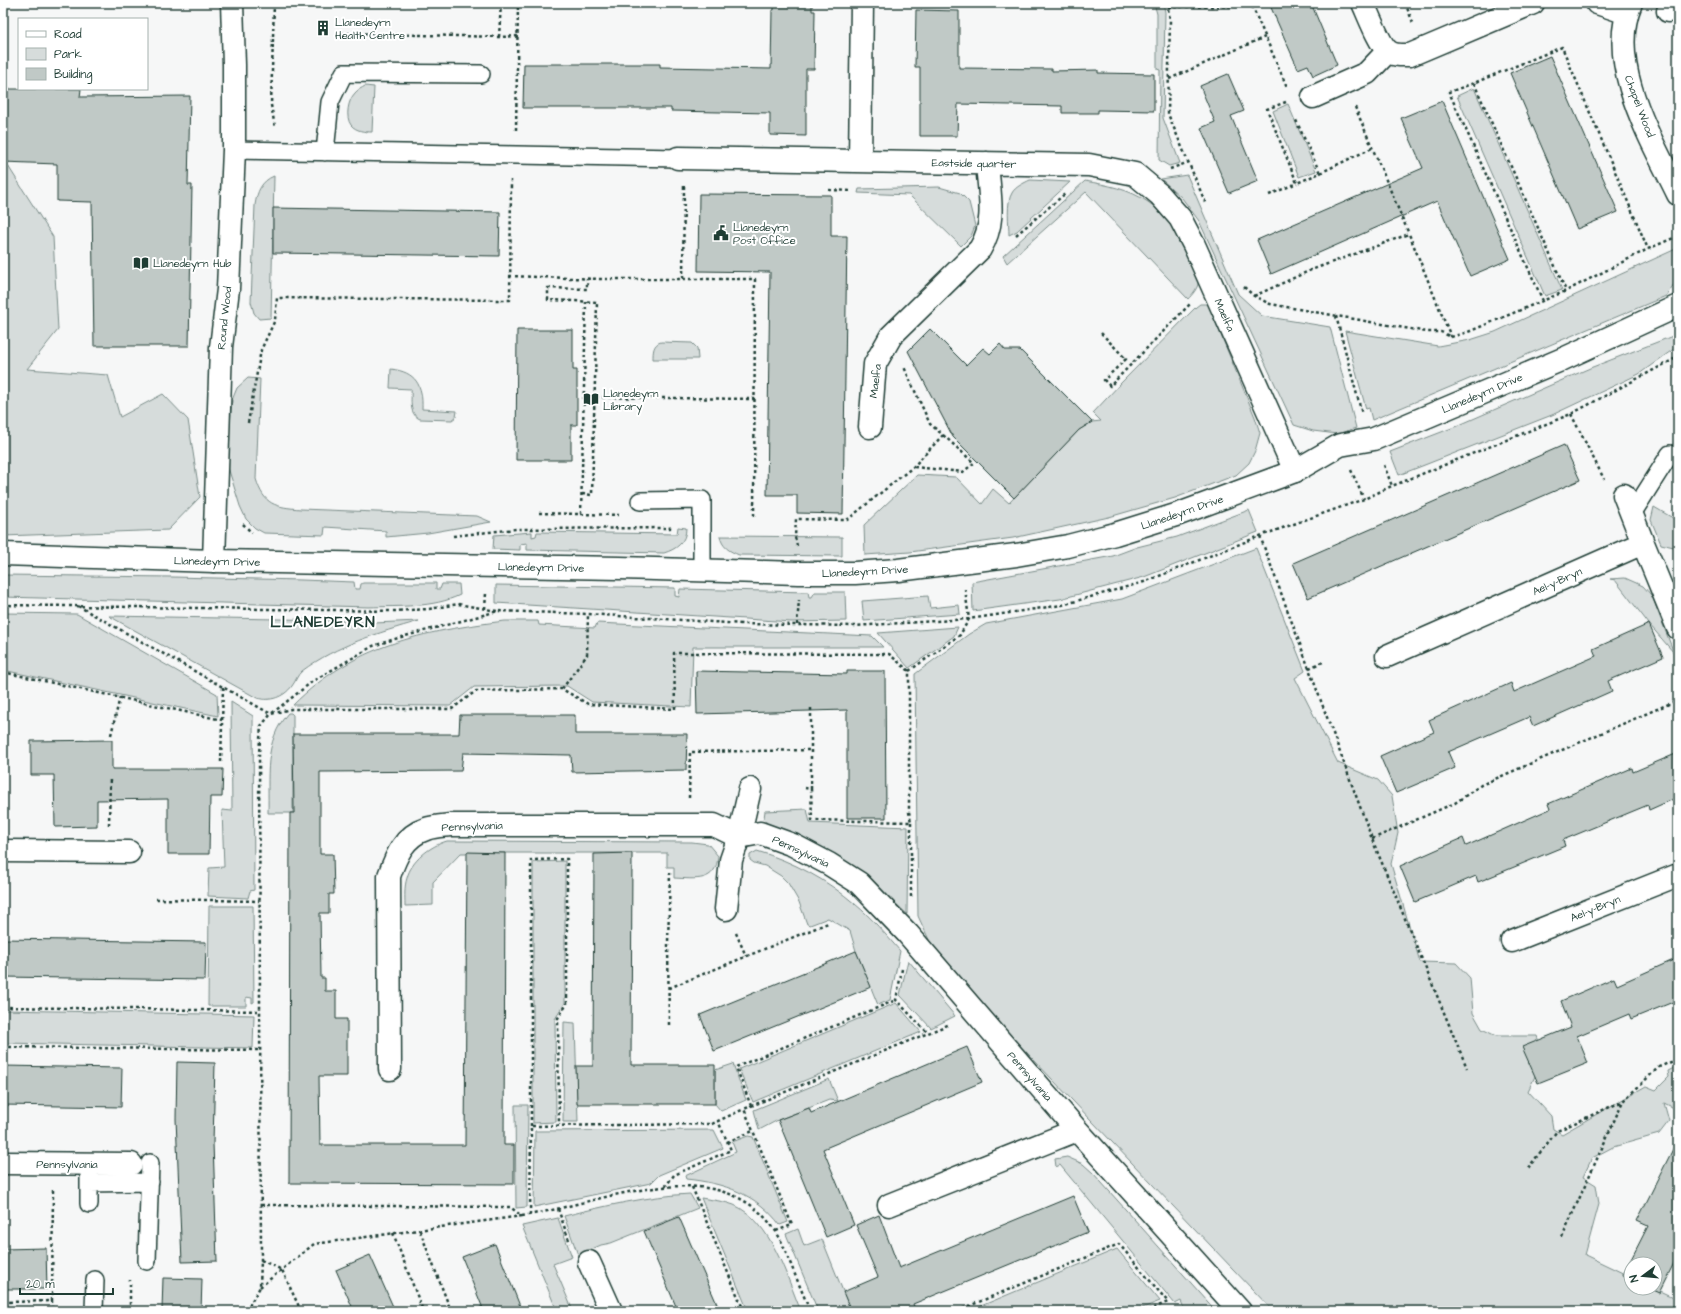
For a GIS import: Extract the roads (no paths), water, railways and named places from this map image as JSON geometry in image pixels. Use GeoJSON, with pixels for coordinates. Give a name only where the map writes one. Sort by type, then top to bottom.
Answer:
{"type":"FeatureCollection","features":[{"type":"Feature","properties":{"kind":"street","name":"Round Wood"},"geometry":{"type":"LineString","coordinates":[[214,561],[221,347],[228,289],[234,150],[232,3]]}},
{"type":"Feature","properties":{"kind":"street"},"geometry":{"type":"LineString","coordinates":[[860,161],[862,3]]}},
{"type":"Feature","properties":{"kind":"street"},"geometry":{"type":"LineString","coordinates":[[1363,3],[1382,43],[1388,51],[1397,55],[1410,55],[1533,3]]}},
{"type":"Feature","properties":{"kind":"street","name":"Chapel Wood"},"geometry":{"type":"LineString","coordinates":[[1597,3],[1629,8],[1624,37],[1624,62],[1644,123],[1678,194]]}},
{"type":"Feature","properties":{"kind":"street"},"geometry":{"type":"LineString","coordinates":[[1304,99],[1367,73],[1388,51]]}},
{"type":"Feature","properties":{"kind":"street","name":"Eastside quarter"},"geometry":{"type":"LineString","coordinates":[[678,158],[1089,165],[1135,174]]}},
{"type":"Feature","properties":{"kind":"street","name":"Maelfa"},"geometry":{"type":"LineString","coordinates":[[870,427],[875,364],[891,336],[975,255],[987,238],[991,224],[987,163]]}},
{"type":"Feature","properties":{"kind":"street","name":"Maelfa"},"geometry":{"type":"LineString","coordinates":[[1135,174],[1160,194],[1180,218],[1194,245],[1295,471]]}},
{"type":"Feature","properties":{"kind":"street","name":"Llanedeyrn Drive"},"geometry":{"type":"LineString","coordinates":[[3,554],[214,561],[855,573],[898,570],[1016,555],[1068,546],[1115,534],[1179,514],[1295,471],[1340,445],[1374,439],[1563,359],[1678,306]]}},
{"type":"Feature","properties":{"kind":"street"},"geometry":{"type":"LineString","coordinates":[[1628,504],[1678,628]]}},
{"type":"Feature","properties":{"kind":"street","name":"Ael-y-Bryn"},"geometry":{"type":"LineString","coordinates":[[1387,656],[1643,543]]}},
{"type":"Feature","properties":{"kind":"street"},"geometry":{"type":"LineString","coordinates":[[726,909],[731,860],[739,837],[750,789]]}},
{"type":"Feature","properties":{"kind":"street","name":"Pennsylvania"},"geometry":{"type":"LineString","coordinates":[[390,1069],[389,876],[395,857],[407,840],[426,829],[451,825],[714,825],[739,837],[760,833],[792,845],[829,864],[859,883],[908,934],[1077,1130],[1240,1311]]}},
{"type":"Feature","properties":{"kind":"street"},"geometry":{"type":"LineString","coordinates":[[3,851],[119,852]]}},
{"type":"Feature","properties":{"kind":"street","name":"Ael-y-Bryn"},"geometry":{"type":"LineString","coordinates":[[1512,941],[1678,875]]}},
{"type":"Feature","properties":{"kind":"street"},"geometry":{"type":"LineString","coordinates":[[889,1205],[1077,1130]]}},
{"type":"Feature","properties":{"kind":"street","name":"Pennsylvania"},"geometry":{"type":"LineString","coordinates":[[3,1163],[53,1164],[89,1173],[140,1164]]}},
{"type":"Feature","properties":{"kind":"street"},"geometry":{"type":"LineString","coordinates":[[589,1262],[611,1311]]}},
{"type":"Feature","properties":{"kind":"lane"},"geometry":{"type":"LineString","coordinates":[[325,152],[330,102],[344,73],[481,74]]}},
{"type":"Feature","properties":{"kind":"lane"},"geometry":{"type":"LineString","coordinates":[[234,150],[678,158]]}},
{"type":"Feature","properties":{"kind":"lane"},"geometry":{"type":"LineString","coordinates":[[1628,504],[1670,454]]}},
{"type":"Feature","properties":{"kind":"lane"},"geometry":{"type":"LineString","coordinates":[[640,501],[702,500],[702,571]]}},
{"type":"Feature","properties":{"kind":"lane"},"geometry":{"type":"LineString","coordinates":[[140,1164],[150,1182],[147,1261]]}},
{"type":"Feature","properties":{"kind":"lane"},"geometry":{"type":"LineString","coordinates":[[89,1204],[89,1173],[150,1182]]}},
{"type":"Feature","properties":{"kind":"lane"},"geometry":{"type":"LineString","coordinates":[[94,1311],[95,1280]]}},
{"type":"Feature","properties":{"kind":"place","name":"Llanedeyrn Health Centre"},"geometry":{"type":"Point","coordinates":[323,28]}},
{"type":"Feature","properties":{"kind":"place","name":"Llanedeyrn Post Office"},"geometry":{"type":"Point","coordinates":[721,233]}},
{"type":"Feature","properties":{"kind":"place","name":"Llanedeyrn Hub"},"geometry":{"type":"Point","coordinates":[141,263]}},
{"type":"Feature","properties":{"kind":"place","name":"Llanedeyrn Library"},"geometry":{"type":"Point","coordinates":[591,399]}},
{"type":"Feature","properties":{"kind":"district","name":"LLANEDEYRN"},"geometry":{"type":"Point","coordinates":[323,622]}}]}
